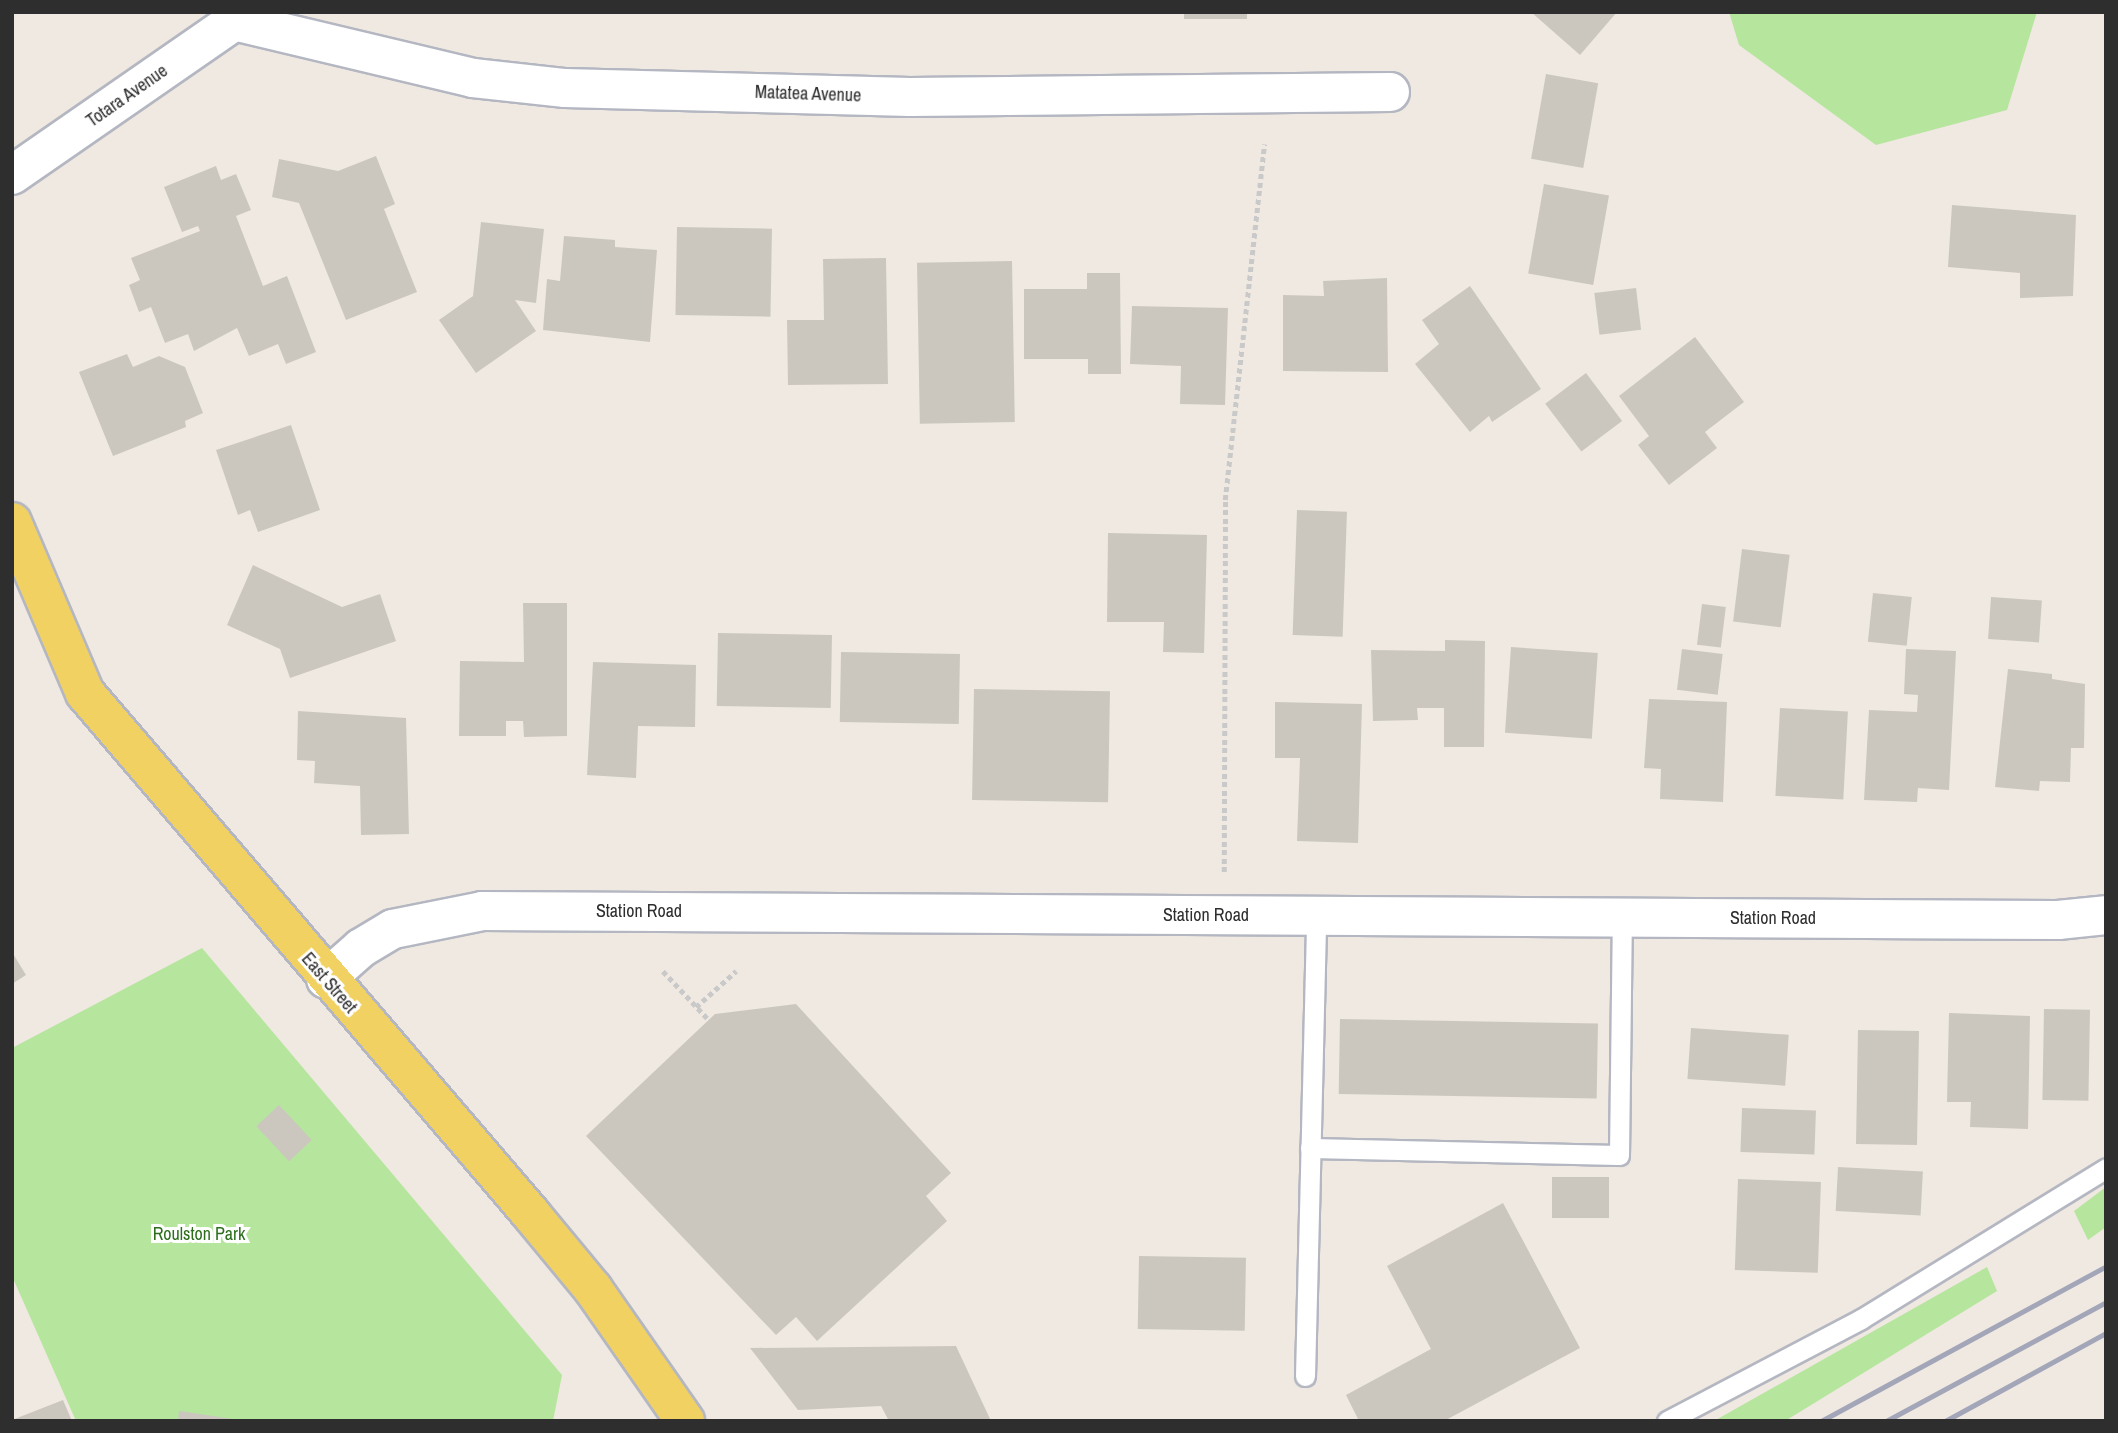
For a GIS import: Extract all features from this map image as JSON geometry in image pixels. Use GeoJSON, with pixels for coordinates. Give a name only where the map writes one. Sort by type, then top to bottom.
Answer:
{"type":"FeatureCollection","features":[{"type":"Feature","properties":{"kind":"main road","name":"East Street"},"geometry":{"type":"LineString","coordinates":[[12,522],[85,693],[326,979],[593,1289],[685,1421]]}},
{"type":"Feature","properties":{"kind":"street","name":"Matatea Avenue"},"geometry":{"type":"LineString","coordinates":[[235,17],[473,78],[565,88],[910,97],[1390,92]]}},
{"type":"Feature","properties":{"kind":"street","name":"Totara Avenue"},"geometry":{"type":"LineString","coordinates":[[12,175],[235,17]]}},
{"type":"Feature","properties":{"kind":"street","name":"Station Road"},"geometry":{"type":"LineString","coordinates":[[326,979],[360,948],[393,929],[482,911],[2058,920],[2106,915]]}},
{"type":"Feature","properties":{"kind":"lane"},"geometry":{"type":"LineString","coordinates":[[1305,1376],[1316,916]]}},
{"type":"Feature","properties":{"kind":"lane"},"geometry":{"type":"LineString","coordinates":[[1310,1148],[1619,1156],[1622,917]]}},
{"type":"Feature","properties":{"kind":"lane"},"geometry":{"type":"LineString","coordinates":[[1667,1421],[1861,1319],[2106,1168]]}},
{"type":"Feature","properties":{"kind":"path"},"geometry":{"type":"LineString","coordinates":[[1223,915],[1225,500],[1264,144]]}},
{"type":"Feature","properties":{"kind":"path"},"geometry":{"type":"LineString","coordinates":[[663,971],[709,1020]]}},
{"type":"Feature","properties":{"kind":"path"},"geometry":{"type":"LineString","coordinates":[[696,1007],[736,971]]}},
{"type":"Feature","properties":{"kind":"green space"},"geometry":{"type":"Polygon","coordinates":[[[1729,12],[2037,12],[2007,110],[1876,145],[1739,45],[1729,12]]]}},
{"type":"Feature","properties":{"kind":"green space","name":"Roulston Park"},"geometry":{"type":"Polygon","coordinates":[[[202,948],[562,1375],[553,1421],[76,1421],[12,1276],[12,1048],[202,948]]]}},
{"type":"Feature","properties":{"kind":"green space"},"geometry":{"type":"Polygon","coordinates":[[[2106,1187],[2106,1227],[2088,1240],[2074,1211],[2106,1187]]]}},
{"type":"Feature","properties":{"kind":"green space"},"geometry":{"type":"Polygon","coordinates":[[[1987,1267],[1997,1291],[1785,1421],[1714,1421],[1987,1267]]]}},
{"type":"Feature","properties":{"kind":"building"},"geometry":{"type":"Polygon","coordinates":[[[1184,12],[1247,12],[1247,19],[1184,19],[1184,12]]]}},
{"type":"Feature","properties":{"kind":"building"},"geometry":{"type":"Polygon","coordinates":[[[1531,12],[1617,12],[1580,55],[1531,12]]]}},
{"type":"Feature","properties":{"kind":"building"},"geometry":{"type":"Polygon","coordinates":[[[1546,74],[1598,83],[1583,168],[1531,159],[1546,74]]]}},
{"type":"Feature","properties":{"kind":"building"},"geometry":{"type":"Polygon","coordinates":[[[376,156],[395,204],[384,209],[417,292],[346,320],[299,203],[272,197],[279,159],[338,171],[376,156]]]}},
{"type":"Feature","properties":{"kind":"building"},"geometry":{"type":"Polygon","coordinates":[[[216,166],[221,180],[236,174],[251,210],[236,216],[263,286],[287,276],[316,352],[286,364],[278,344],[249,356],[237,328],[194,351],[188,334],[165,343],[151,307],[139,312],[129,285],[140,280],[131,258],[200,231],[198,226],[182,232],[164,187],[216,166]]]}},
{"type":"Feature","properties":{"kind":"building"},"geometry":{"type":"Polygon","coordinates":[[[1544,184],[1609,195],[1593,285],[1528,274],[1544,184]]]}},
{"type":"Feature","properties":{"kind":"building"},"geometry":{"type":"Polygon","coordinates":[[[1952,205],[2076,215],[2073,296],[2020,298],[2020,273],[1948,267],[1952,205]]]}},
{"type":"Feature","properties":{"kind":"building"},"geometry":{"type":"Polygon","coordinates":[[[481,222],[544,229],[536,303],[515,300],[536,331],[476,373],[439,320],[473,296],[481,222]]]}},
{"type":"Feature","properties":{"kind":"building"},"geometry":{"type":"Polygon","coordinates":[[[677,227],[772,229],[770,317],[675,315],[677,227]]]}},
{"type":"Feature","properties":{"kind":"building"},"geometry":{"type":"Polygon","coordinates":[[[564,236],[615,240],[615,247],[657,250],[650,342],[543,330],[547,279],[560,281],[564,236]]]}},
{"type":"Feature","properties":{"kind":"building"},"geometry":{"type":"Polygon","coordinates":[[[886,258],[888,384],[788,385],[787,320],[824,320],[823,259],[886,258]]]}},
{"type":"Feature","properties":{"kind":"building"},"geometry":{"type":"Polygon","coordinates":[[[1012,261],[1015,422],[920,424],[917,263],[1012,261]]]}},
{"type":"Feature","properties":{"kind":"building"},"geometry":{"type":"Polygon","coordinates":[[[1087,273],[1120,273],[1121,374],[1088,374],[1088,359],[1024,359],[1024,289],[1087,289],[1087,273]]]}},
{"type":"Feature","properties":{"kind":"building"},"geometry":{"type":"Polygon","coordinates":[[[1387,278],[1388,372],[1283,371],[1283,295],[1324,296],[1323,281],[1387,278]]]}},
{"type":"Feature","properties":{"kind":"building"},"geometry":{"type":"Polygon","coordinates":[[[1470,286],[1541,389],[1492,422],[1489,416],[1470,432],[1415,364],[1439,344],[1422,320],[1470,286]]]}},
{"type":"Feature","properties":{"kind":"building"},"geometry":{"type":"Polygon","coordinates":[[[1636,288],[1641,330],[1599,335],[1594,293],[1636,288]]]}},
{"type":"Feature","properties":{"kind":"building"},"geometry":{"type":"Polygon","coordinates":[[[1132,306],[1228,308],[1225,405],[1180,404],[1181,366],[1130,364],[1132,306]]]}},
{"type":"Feature","properties":{"kind":"building"},"geometry":{"type":"Polygon","coordinates":[[[1695,337],[1744,402],[1705,432],[1717,448],[1669,485],[1638,445],[1649,436],[1619,396],[1695,337]]]}},
{"type":"Feature","properties":{"kind":"building"},"geometry":{"type":"Polygon","coordinates":[[[127,354],[133,367],[159,356],[185,367],[203,413],[185,421],[186,427],[113,456],[79,372],[127,354]]]}},
{"type":"Feature","properties":{"kind":"building"},"geometry":{"type":"Polygon","coordinates":[[[1586,373],[1622,421],[1581,452],[1545,404],[1586,373]]]}},
{"type":"Feature","properties":{"kind":"building"},"geometry":{"type":"Polygon","coordinates":[[[291,425],[320,510],[258,532],[250,510],[238,515],[216,450],[291,425]]]}},
{"type":"Feature","properties":{"kind":"building"},"geometry":{"type":"Polygon","coordinates":[[[1297,510],[1347,512],[1343,637],[1293,635],[1297,510]]]}},
{"type":"Feature","properties":{"kind":"building"},"geometry":{"type":"Polygon","coordinates":[[[1108,533],[1207,535],[1204,653],[1163,652],[1164,622],[1107,622],[1108,533]]]}},
{"type":"Feature","properties":{"kind":"building"},"geometry":{"type":"Polygon","coordinates":[[[1742,549],[1790,555],[1781,627],[1733,621],[1742,549]]]}},
{"type":"Feature","properties":{"kind":"building"},"geometry":{"type":"Polygon","coordinates":[[[253,565],[342,607],[380,594],[396,641],[290,678],[280,649],[227,625],[253,565]]]}},
{"type":"Feature","properties":{"kind":"building"},"geometry":{"type":"Polygon","coordinates":[[[1873,593],[1912,597],[1907,646],[1868,642],[1873,593]]]}},
{"type":"Feature","properties":{"kind":"building"},"geometry":{"type":"Polygon","coordinates":[[[1991,597],[2042,601],[2039,642],[1988,639],[1991,597]]]}},
{"type":"Feature","properties":{"kind":"building"},"geometry":{"type":"Polygon","coordinates":[[[523,603],[567,603],[567,736],[524,737],[523,721],[506,721],[506,736],[459,736],[460,661],[524,662],[523,603]]]}},
{"type":"Feature","properties":{"kind":"building"},"geometry":{"type":"Polygon","coordinates":[[[1702,604],[1726,607],[1721,648],[1697,645],[1702,604]]]}},
{"type":"Feature","properties":{"kind":"building"},"geometry":{"type":"Polygon","coordinates":[[[718,633],[832,635],[831,708],[717,706],[718,633]]]}},
{"type":"Feature","properties":{"kind":"building"},"geometry":{"type":"Polygon","coordinates":[[[1445,640],[1485,641],[1484,747],[1444,747],[1444,708],[1417,708],[1418,720],[1373,721],[1371,650],[1445,651],[1445,640]]]}},
{"type":"Feature","properties":{"kind":"building"},"geometry":{"type":"Polygon","coordinates":[[[1511,647],[1598,653],[1592,739],[1505,733],[1511,647]]]}},
{"type":"Feature","properties":{"kind":"building"},"geometry":{"type":"Polygon","coordinates":[[[1682,649],[1723,654],[1718,695],[1677,690],[1682,649]]]}},
{"type":"Feature","properties":{"kind":"building"},"geometry":{"type":"Polygon","coordinates":[[[1906,649],[1956,651],[1949,790],[1918,788],[1917,802],[1864,800],[1869,710],[1917,712],[1918,695],[1904,694],[1906,649]]]}},
{"type":"Feature","properties":{"kind":"building"},"geometry":{"type":"Polygon","coordinates":[[[841,652],[960,654],[959,724],[840,722],[841,652]]]}},
{"type":"Feature","properties":{"kind":"building"},"geometry":{"type":"Polygon","coordinates":[[[593,662],[696,665],[695,727],[638,726],[636,778],[587,775],[593,662]]]}},
{"type":"Feature","properties":{"kind":"building"},"geometry":{"type":"Polygon","coordinates":[[[2008,669],[2052,674],[2052,679],[2085,684],[2084,748],[2071,748],[2070,782],[2040,781],[2039,791],[1995,787],[2008,669]]]}},
{"type":"Feature","properties":{"kind":"building"},"geometry":{"type":"Polygon","coordinates":[[[974,689],[1110,691],[1108,802],[972,800],[974,689]]]}},
{"type":"Feature","properties":{"kind":"building"},"geometry":{"type":"Polygon","coordinates":[[[1649,699],[1727,702],[1723,802],[1660,799],[1661,769],[1644,768],[1649,699]]]}},
{"type":"Feature","properties":{"kind":"building"},"geometry":{"type":"Polygon","coordinates":[[[1275,702],[1362,704],[1358,843],[1297,841],[1300,758],[1275,758],[1275,702]]]}},
{"type":"Feature","properties":{"kind":"building"},"geometry":{"type":"Polygon","coordinates":[[[1780,708],[1848,712],[1843,799],[1775,796],[1780,708]]]}},
{"type":"Feature","properties":{"kind":"building"},"geometry":{"type":"Polygon","coordinates":[[[298,711],[406,718],[409,834],[361,835],[360,786],[314,783],[315,761],[297,760],[298,711]]]}},
{"type":"Feature","properties":{"kind":"building"},"geometry":{"type":"Polygon","coordinates":[[[12,952],[26,975],[12,984],[12,952]]]}},
{"type":"Feature","properties":{"kind":"building"},"geometry":{"type":"Polygon","coordinates":[[[796,1004],[951,1173],[926,1196],[947,1221],[817,1341],[796,1317],[776,1335],[586,1136],[715,1014],[796,1004]]]}},
{"type":"Feature","properties":{"kind":"building"},"geometry":{"type":"Polygon","coordinates":[[[2044,1009],[2090,1010],[2088,1101],[2042,1100],[2044,1009]]]}},
{"type":"Feature","properties":{"kind":"building"},"geometry":{"type":"Polygon","coordinates":[[[1949,1013],[2030,1016],[2028,1129],[1970,1127],[1971,1102],[1947,1102],[1949,1013]]]}},
{"type":"Feature","properties":{"kind":"building"},"geometry":{"type":"Polygon","coordinates":[[[1340,1019],[1598,1024],[1597,1098],[1339,1094],[1340,1019]]]}},
{"type":"Feature","properties":{"kind":"building"},"geometry":{"type":"Polygon","coordinates":[[[1691,1028],[1789,1035],[1785,1086],[1687,1079],[1691,1028]]]}},
{"type":"Feature","properties":{"kind":"building"},"geometry":{"type":"Polygon","coordinates":[[[1858,1030],[1919,1031],[1917,1145],[1856,1144],[1858,1030]]]}},
{"type":"Feature","properties":{"kind":"building"},"geometry":{"type":"Polygon","coordinates":[[[279,1105],[312,1140],[289,1161],[256,1126],[279,1105]]]}},
{"type":"Feature","properties":{"kind":"building"},"geometry":{"type":"Polygon","coordinates":[[[1742,1108],[1816,1111],[1814,1155],[1740,1152],[1742,1108]]]}},
{"type":"Feature","properties":{"kind":"building"},"geometry":{"type":"Polygon","coordinates":[[[1838,1167],[1923,1171],[1921,1215],[1836,1211],[1838,1167]]]}},
{"type":"Feature","properties":{"kind":"building"},"geometry":{"type":"Polygon","coordinates":[[[1552,1177],[1609,1177],[1609,1218],[1552,1218],[1552,1177]]]}},
{"type":"Feature","properties":{"kind":"building"},"geometry":{"type":"Polygon","coordinates":[[[1738,1179],[1821,1182],[1818,1273],[1735,1270],[1738,1179]]]}},
{"type":"Feature","properties":{"kind":"building"},"geometry":{"type":"Polygon","coordinates":[[[1503,1203],[1580,1348],[1444,1421],[1359,1421],[1346,1395],[1431,1349],[1387,1266],[1503,1203]]]}},
{"type":"Feature","properties":{"kind":"building"},"geometry":{"type":"Polygon","coordinates":[[[1139,1256],[1246,1258],[1245,1331],[1138,1329],[1139,1256]]]}},
{"type":"Feature","properties":{"kind":"building"},"geometry":{"type":"Polygon","coordinates":[[[956,1346],[991,1421],[889,1421],[881,1406],[798,1410],[750,1348],[956,1346]]]}},
{"type":"Feature","properties":{"kind":"building"},"geometry":{"type":"Polygon","coordinates":[[[63,1400],[72,1421],[12,1421],[12,1420],[63,1400]]]}},
{"type":"Feature","properties":{"kind":"building"},"geometry":{"type":"Polygon","coordinates":[[[179,1411],[233,1419],[233,1421],[178,1421],[179,1411]]]}},
{"type":"Feature","properties":{"kind":"railway"},"geometry":{"type":"LineString","coordinates":[[1821,1421],[2106,1266]]}},
{"type":"Feature","properties":{"kind":"railway"},"geometry":{"type":"LineString","coordinates":[[1886,1421],[2106,1302]]}},
{"type":"Feature","properties":{"kind":"railway"},"geometry":{"type":"LineString","coordinates":[[1945,1421],[2106,1333]]}}]}
